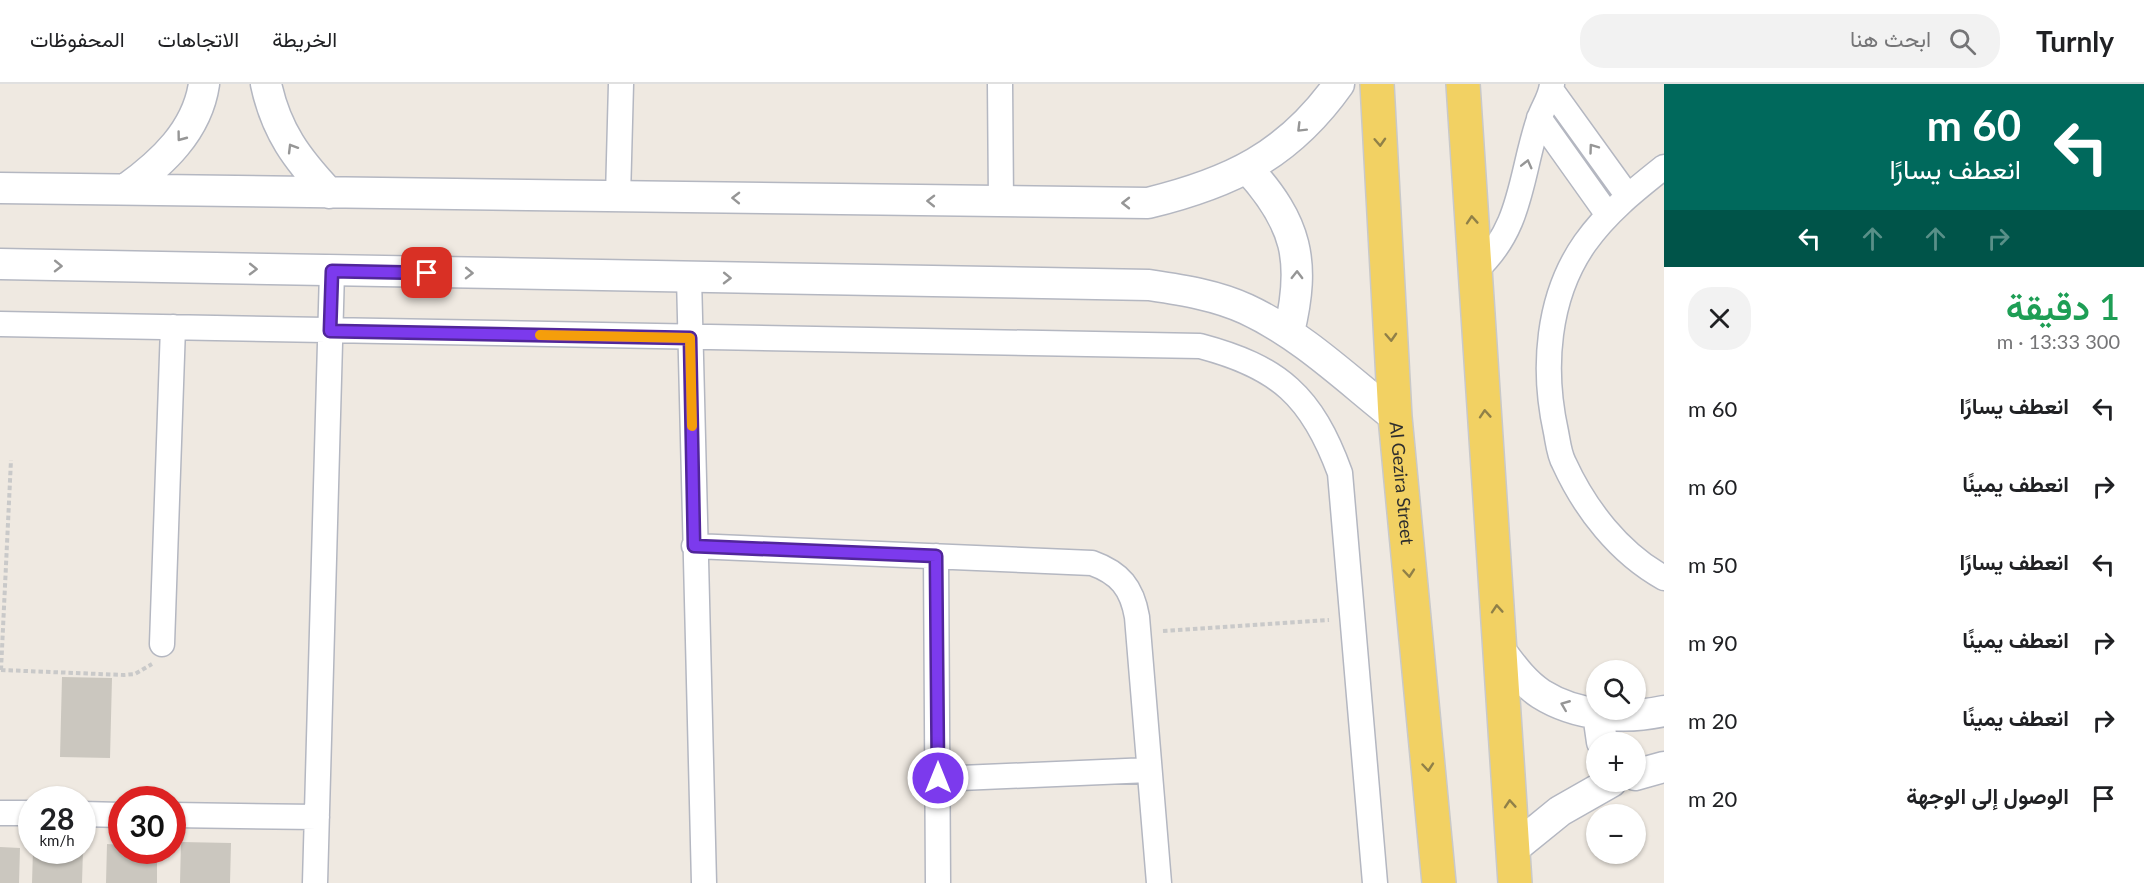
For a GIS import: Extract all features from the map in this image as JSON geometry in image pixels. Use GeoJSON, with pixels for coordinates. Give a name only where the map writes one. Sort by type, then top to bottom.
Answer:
{"type":"FeatureCollection","features":[{"type":"Feature","properties":{"kind":"main road","name":"Al Gezira Street"},"geometry":{"type":"LineString","coordinates":[[1377,84],[1395,417],[1439,883]]}},
{"type":"Feature","properties":{"kind":"main road"},"geometry":{"type":"LineString","coordinates":[[1463,84],[1515,883]]}},
{"type":"Feature","properties":{"kind":"street"},"geometry":{"type":"LineString","coordinates":[[126,189],[160,164],[186,131],[204,84]]}},
{"type":"Feature","properties":{"kind":"street"},"geometry":{"type":"LineString","coordinates":[[266,84],[278,126],[300,162],[329,193]]}},
{"type":"Feature","properties":{"kind":"street"},"geometry":{"type":"LineString","coordinates":[[618,197],[621,84]]}},
{"type":"Feature","properties":{"kind":"street"},"geometry":{"type":"LineString","coordinates":[[1000,84],[1001,202]]}},
{"type":"Feature","properties":{"kind":"street"},"geometry":{"type":"LineString","coordinates":[[0,188],[1148,203],[1200,190],[1248,169],[1289,140],[1324,105],[1339,84]]}},
{"type":"Feature","properties":{"kind":"street"},"geometry":{"type":"LineString","coordinates":[[1475,271],[1490,258],[1509,229],[1539,118],[1552,87]]}},
{"type":"Feature","properties":{"kind":"street"},"geometry":{"type":"LineString","coordinates":[[1552,87],[1627,195]]}},
{"type":"Feature","properties":{"kind":"street"},"geometry":{"type":"LineString","coordinates":[[1539,118],[1608,215]]}},
{"type":"Feature","properties":{"kind":"street"},"geometry":{"type":"LineString","coordinates":[[1664,167],[1627,195],[1584,244],[1561,292],[1549,344],[1549,397],[1563,461],[1596,519],[1643,566],[1664,578]]}},
{"type":"Feature","properties":{"kind":"street"},"geometry":{"type":"LineString","coordinates":[[1248,169],[1272,195],[1289,226],[1298,261],[1297,297],[1289,332]]}},
{"type":"Feature","properties":{"kind":"street"},"geometry":{"type":"LineString","coordinates":[[0,264],[1149,285],[1198,293],[1226,302],[1245,309],[1289,332],[1395,417]]}},
{"type":"Feature","properties":{"kind":"street"},"geometry":{"type":"LineString","coordinates":[[315,883],[332,271]]}},
{"type":"Feature","properties":{"kind":"street"},"geometry":{"type":"LineString","coordinates":[[689,277],[694,546],[705,883]]}},
{"type":"Feature","properties":{"kind":"street"},"geometry":{"type":"LineString","coordinates":[[0,324],[1200,346],[1239,356],[1274,375],[1297,396],[1326,436],[1340,473],[1375,883]]}},
{"type":"Feature","properties":{"kind":"street"},"geometry":{"type":"LineString","coordinates":[[162,644],[173,327]]}},
{"type":"Feature","properties":{"kind":"street"},"geometry":{"type":"LineString","coordinates":[[694,546],[1092,563],[1110,570],[1124,581],[1134,598],[1159,883]]}},
{"type":"Feature","properties":{"kind":"street"},"geometry":{"type":"LineString","coordinates":[[936,556],[938,883]]}},
{"type":"Feature","properties":{"kind":"street"},"geometry":{"type":"LineString","coordinates":[[1500,650],[1518,674],[1541,694],[1568,707],[1600,728],[1664,711]]}},
{"type":"Feature","properties":{"kind":"street"},"geometry":{"type":"LineString","coordinates":[[1646,772],[1664,767]]}},
{"type":"Feature","properties":{"kind":"street"},"geometry":{"type":"LineString","coordinates":[[938,778],[1149,770]]}},
{"type":"Feature","properties":{"kind":"street"},"geometry":{"type":"LineString","coordinates":[[1512,849],[1560,811],[1592,792]]}},
{"type":"Feature","properties":{"kind":"street"},"geometry":{"type":"LineString","coordinates":[[0,813],[18,813]]}},
{"type":"Feature","properties":{"kind":"street"},"geometry":{"type":"LineString","coordinates":[[186,815],[317,817]]}},
{"type":"Feature","properties":{"kind":"path"},"geometry":{"type":"LineString","coordinates":[[11,460],[1,670],[135,674],[153,663],[162,644]]}},
{"type":"Feature","properties":{"kind":"path"},"geometry":{"type":"LineString","coordinates":[[1138,632],[1353,618]]}},
{"type":"Feature","properties":{"kind":"building"},"geometry":{"type":"Polygon","coordinates":[[[62,677],[112,678],[110,758],[60,757],[62,677]]]}},
{"type":"Feature","properties":{"kind":"building"},"geometry":{"type":"Polygon","coordinates":[[[186,842],[231,843],[230,883],[180,883],[180,864],[186,864],[186,842]]]}},
{"type":"Feature","properties":{"kind":"building"},"geometry":{"type":"Polygon","coordinates":[[[107,844],[108,864],[157,864],[157,883],[106,883],[107,844]]]}},
{"type":"Feature","properties":{"kind":"building"},"geometry":{"type":"Polygon","coordinates":[[[0,847],[18,848],[19,883],[0,883],[0,847]]]}},
{"type":"Feature","properties":{"kind":"building"},"geometry":{"type":"Polygon","coordinates":[[[33,864],[83,864],[82,883],[32,883],[33,864]]]}},
{"type":"Feature","properties":{"kind":"slow traffic"},"geometry":{"type":"LineString","coordinates":[[540,335],[690,338],[692,426]]}},
{"type":"Feature","properties":{"kind":"route"},"geometry":{"type":"LineString","coordinates":[[427,273],[332,271],[330,331],[690,338],[694,546],[936,556],[938,778]]}}]}
